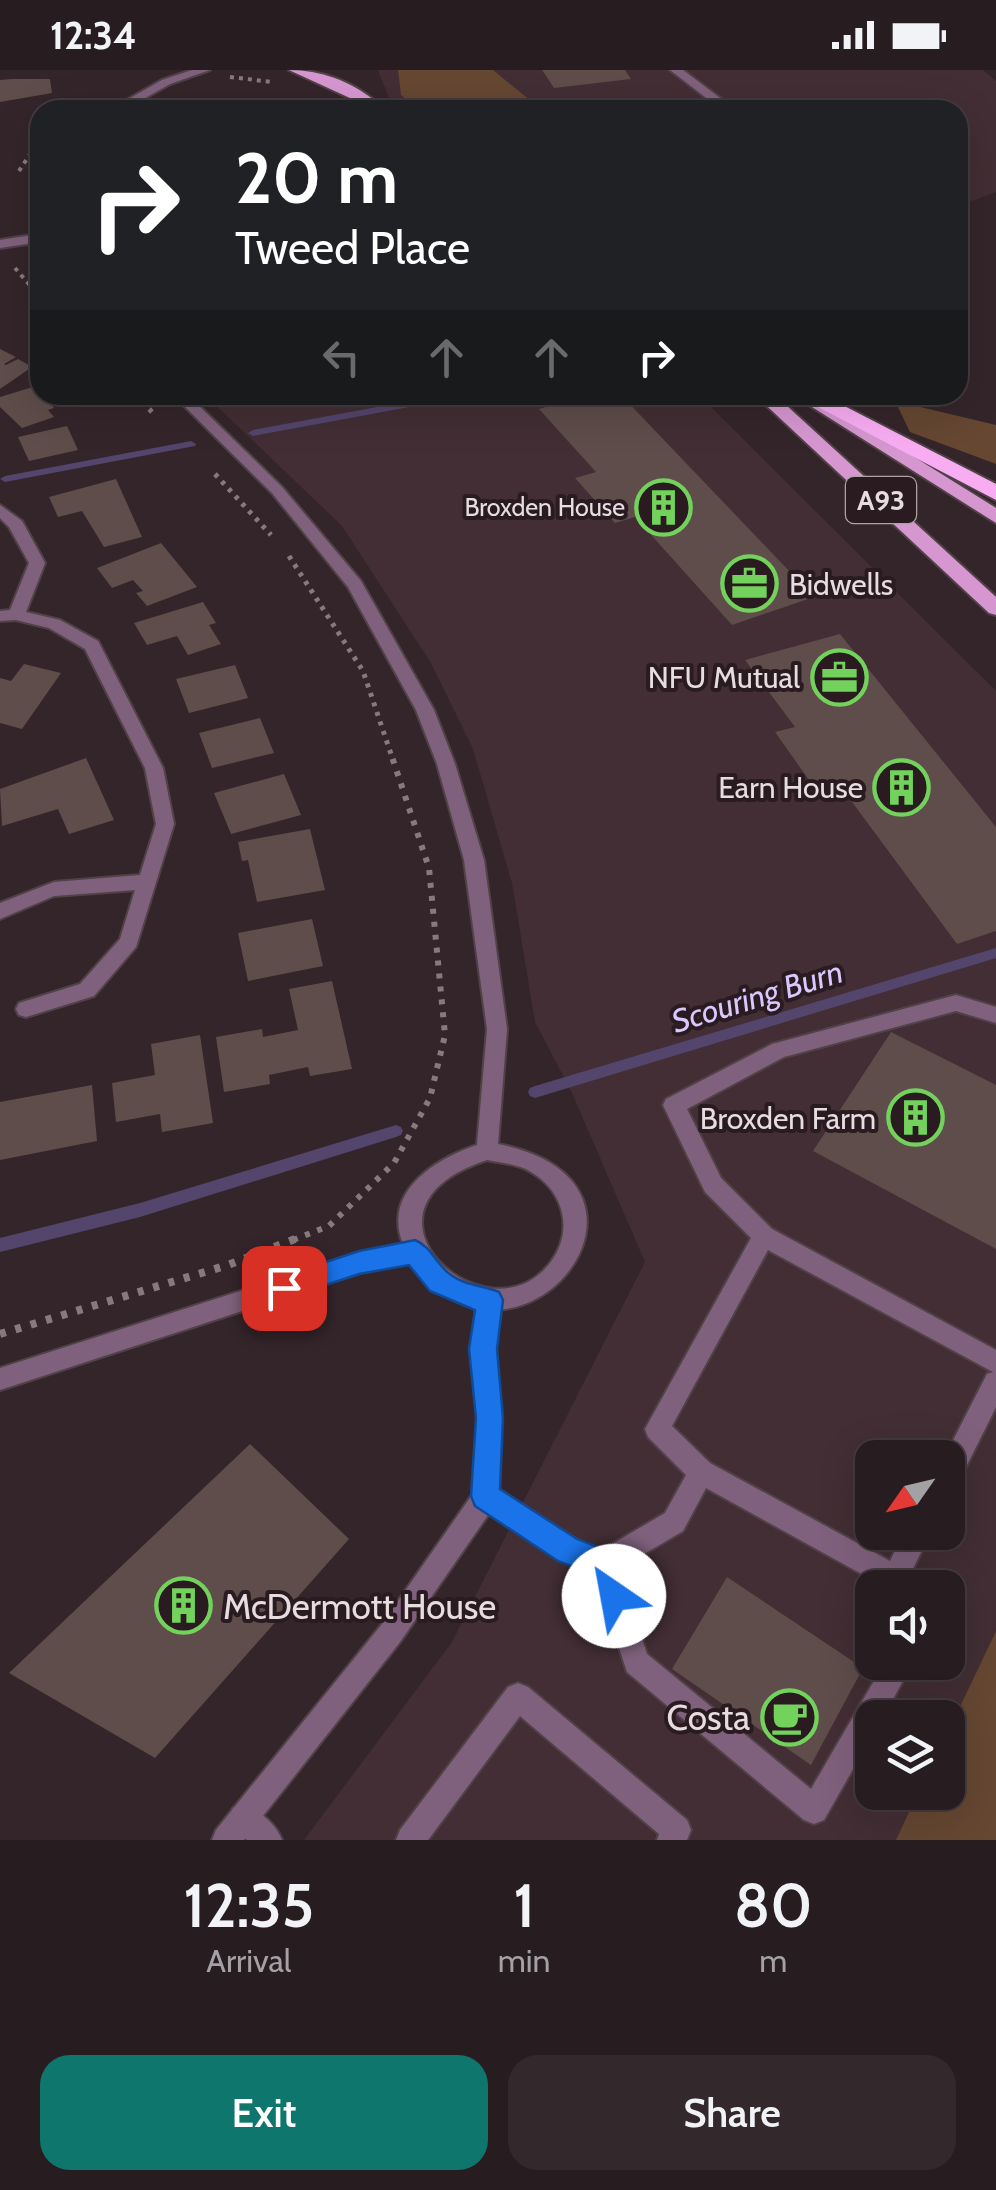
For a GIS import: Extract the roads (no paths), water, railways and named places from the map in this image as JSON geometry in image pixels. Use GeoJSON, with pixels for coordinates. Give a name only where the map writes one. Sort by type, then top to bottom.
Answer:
{"type":"FeatureCollection","features":[{"type":"Feature","properties":{"kind":"highway"},"geometry":{"type":"LineString","coordinates":[[824,405],[996,493]]}},
{"type":"Feature","properties":{"kind":"main road"},"geometry":{"type":"LineString","coordinates":[[296,70],[326,79],[363,100]]}},
{"type":"Feature","properties":{"kind":"main road"},"geometry":{"type":"LineString","coordinates":[[349,70],[369,100]]}},
{"type":"Feature","properties":{"kind":"main road","name":"A93"},"geometry":{"type":"LineString","coordinates":[[776,405],[996,608]]}},
{"type":"Feature","properties":{"kind":"main road","name":"A93"},"geometry":{"type":"LineString","coordinates":[[820,405],[996,517]]}},
{"type":"Feature","properties":{"kind":"street"},"geometry":{"type":"LineString","coordinates":[[117,100],[161,70]]}},
{"type":"Feature","properties":{"kind":"street"},"geometry":{"type":"LineString","coordinates":[[133,100],[166,82],[204,70]]}},
{"type":"Feature","properties":{"kind":"street"},"geometry":{"type":"LineString","coordinates":[[676,70],[716,100]]}},
{"type":"Feature","properties":{"kind":"street"},"geometry":{"type":"LineString","coordinates":[[0,244],[30,242]]}},
{"type":"Feature","properties":{"kind":"street"},"geometry":{"type":"LineString","coordinates":[[190,405],[277,490],[355,585],[425,710],[446,764],[476,879],[497,1029],[487,1151]]}},
{"type":"Feature","properties":{"kind":"street"},"geometry":{"type":"LineString","coordinates":[[0,510],[16,524],[37,563],[8,615],[54,624],[92,646],[154,768],[165,824],[129,942],[88,990],[26,1009]]}},
{"type":"Feature","properties":{"kind":"street"},"geometry":{"type":"LineString","coordinates":[[0,912],[28,894],[63,886],[149,882]]}},
{"type":"Feature","properties":{"kind":"street"},"geometry":{"type":"LineString","coordinates":[[996,1015],[956,1003],[779,1050],[674,1105],[713,1185],[764,1236],[996,1362]]}},
{"type":"Feature","properties":{"kind":"street"},"geometry":{"type":"LineString","coordinates":[[487,1151],[536,1163],[560,1181],[576,1212],[574,1249],[551,1280],[521,1296],[470,1298],[439,1283],[415,1252],[410,1226],[412,1208],[424,1185],[438,1171],[487,1151]]}},
{"type":"Feature","properties":{"kind":"street"},"geometry":{"type":"LineString","coordinates":[[764,1236],[657,1429],[701,1472],[873,1570]]}},
{"type":"Feature","properties":{"kind":"street"},"geometry":{"type":"LineString","coordinates":[[0,1379],[359,1263],[415,1252]]}},
{"type":"Feature","properties":{"kind":"street"},"geometry":{"type":"LineString","coordinates":[[268,1840],[235,1829],[390,1633],[486,1496],[490,1418],[483,1349],[489,1300]]}},
{"type":"Feature","properties":{"kind":"street"},"geometry":{"type":"LineString","coordinates":[[965,1443],[996,1382]]}},
{"type":"Feature","properties":{"kind":"street"},"geometry":{"type":"LineString","coordinates":[[604,1563],[674,1522],[701,1472]]}},
{"type":"Feature","properties":{"kind":"street"},"geometry":{"type":"LineString","coordinates":[[486,1496],[568,1550],[604,1563]]}},
{"type":"Feature","properties":{"kind":"street"},"geometry":{"type":"LineString","coordinates":[[604,1563],[636,1663],[814,1810],[890,1680]]}},
{"type":"Feature","properties":{"kind":"street"},"geometry":{"type":"LineString","coordinates":[[410,1840],[518,1696],[678,1830],[671,1840]]}},
{"type":"Feature","properties":{"kind":"waterway"},"geometry":{"type":"LineString","coordinates":[[253,433],[404,405]]}},
{"type":"Feature","properties":{"kind":"waterway"},"geometry":{"type":"LineString","coordinates":[[5,479],[191,444]]}},
{"type":"Feature","properties":{"kind":"waterway","name":"Scouring Burn"},"geometry":{"type":"LineString","coordinates":[[535,1092],[996,953]]}},
{"type":"Feature","properties":{"kind":"waterway","name":"Scouring Burn"},"geometry":{"type":"LineString","coordinates":[[0,1245],[140,1210],[396,1131]]}},
{"type":"Feature","properties":{"kind":"place","name":"Broxden House"},"geometry":{"type":"Point","coordinates":[664,507]}},
{"type":"Feature","properties":{"kind":"place","name":"Bidwells"},"geometry":{"type":"Point","coordinates":[750,584]}},
{"type":"Feature","properties":{"kind":"place","name":"NFU Mutual"},"geometry":{"type":"Point","coordinates":[839,677]}},
{"type":"Feature","properties":{"kind":"place","name":"Earn House"},"geometry":{"type":"Point","coordinates":[902,787]}},
{"type":"Feature","properties":{"kind":"place","name":"Broxden Farm"},"geometry":{"type":"Point","coordinates":[915,1118]}},
{"type":"Feature","properties":{"kind":"place","name":"McDermott House"},"geometry":{"type":"Point","coordinates":[184,1606]}},
{"type":"Feature","properties":{"kind":"place","name":"Costa"},"geometry":{"type":"Point","coordinates":[789,1717]}}]}
